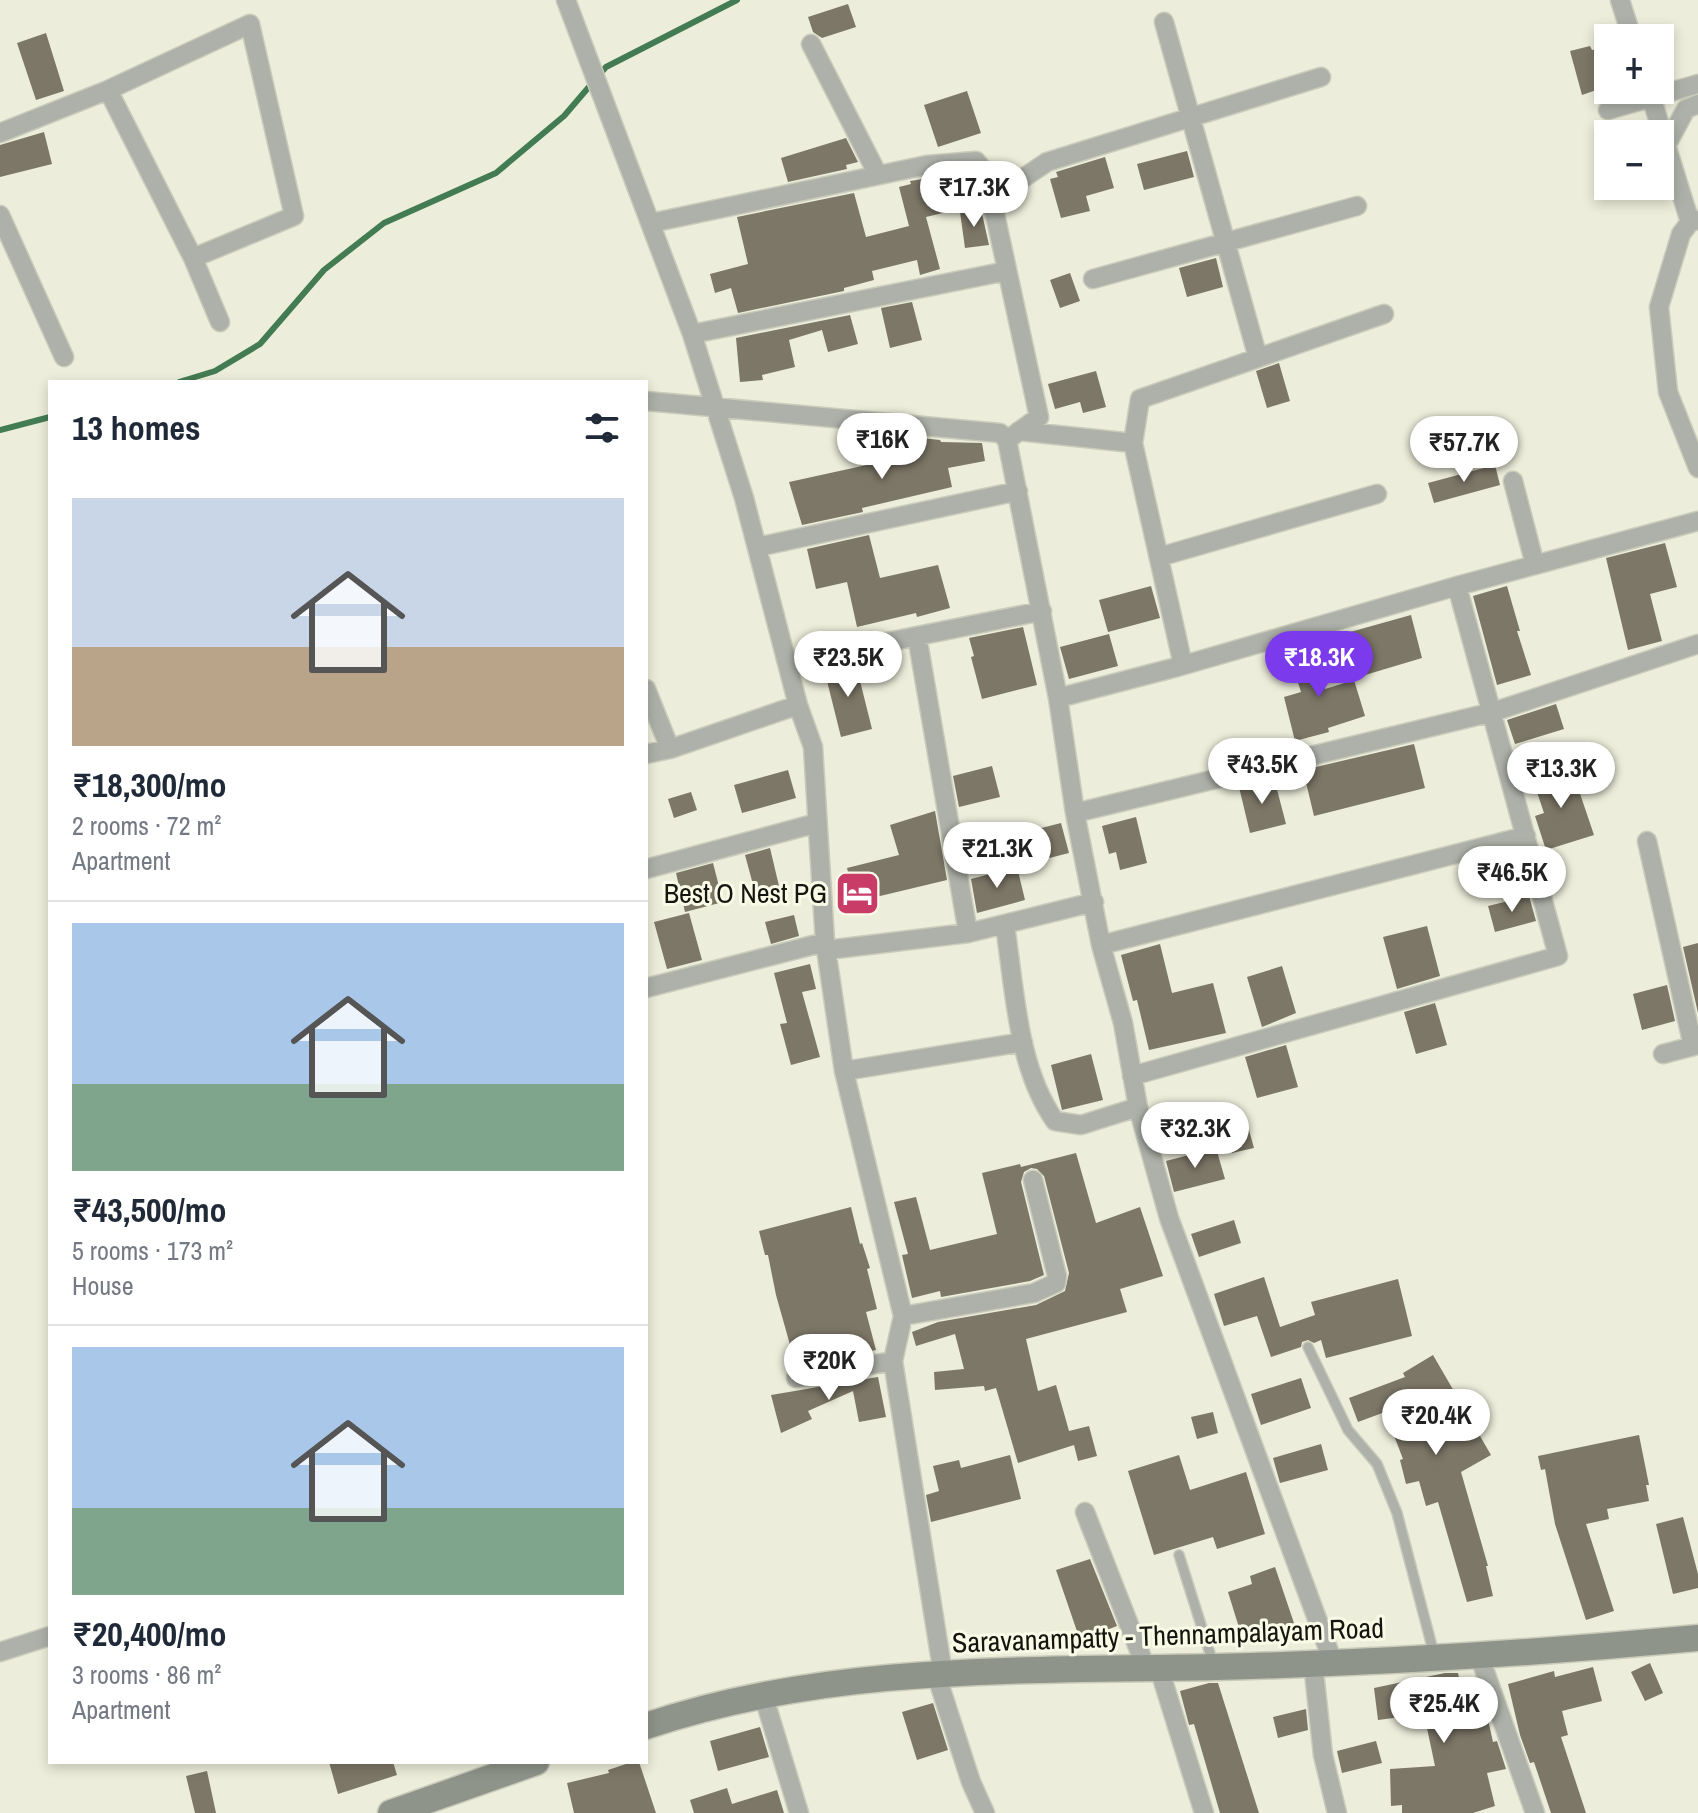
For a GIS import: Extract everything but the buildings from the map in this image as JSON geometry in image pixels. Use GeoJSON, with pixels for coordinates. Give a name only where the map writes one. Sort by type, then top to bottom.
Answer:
{"type":"FeatureCollection","features":[{"type":"Feature","properties":{"kind":"main road","name":"Saravanampatty - Thennampalayam Road"},"geometry":{"type":"LineString","coordinates":[[648,1725],[694,1710],[763,1694],[940,1674],[1214,1667],[1479,1655],[1698,1638]]}},
{"type":"Feature","properties":{"kind":"main road"},"geometry":{"type":"LineString","coordinates":[[391,1813],[444,1804],[532,1764]]}},
{"type":"Feature","properties":{"kind":"street"},"geometry":{"type":"LineString","coordinates":[[566,0],[692,334],[757,547],[798,705],[813,747],[826,946],[844,1071],[903,1316],[893,1361],[940,1674],[971,1782],[985,1813]]}},
{"type":"Feature","properties":{"kind":"street"},"geometry":{"type":"LineString","coordinates":[[1620,0],[1628,24]]}},
{"type":"Feature","properties":{"kind":"street"},"geometry":{"type":"LineString","coordinates":[[1164,22],[1258,358]]}},
{"type":"Feature","properties":{"kind":"street"},"geometry":{"type":"LineString","coordinates":[[0,133],[108,90],[250,24],[294,216],[193,258]]}},
{"type":"Feature","properties":{"kind":"street"},"geometry":{"type":"LineString","coordinates":[[811,44],[878,175]]}},
{"type":"Feature","properties":{"kind":"street"},"geometry":{"type":"LineString","coordinates":[[992,199],[1047,162],[1321,77]]}},
{"type":"Feature","properties":{"kind":"street"},"geometry":{"type":"LineString","coordinates":[[1674,89],[1698,84]]}},
{"type":"Feature","properties":{"kind":"street"},"geometry":{"type":"LineString","coordinates":[[108,90],[193,258],[220,322]]}},
{"type":"Feature","properties":{"kind":"street"},"geometry":{"type":"LineString","coordinates":[[1608,110],[1624,104]]}},
{"type":"Feature","properties":{"kind":"street"},"geometry":{"type":"LineString","coordinates":[[1674,131],[1686,109],[1698,104]]}},
{"type":"Feature","properties":{"kind":"street"},"geometry":{"type":"LineString","coordinates":[[651,223],[927,165],[976,161],[986,173],[1039,417],[1013,436]]}},
{"type":"Feature","properties":{"kind":"street"},"geometry":{"type":"LineString","coordinates":[[1674,167],[1694,221],[1681,234],[1659,307],[1668,392],[1698,468]]}},
{"type":"Feature","properties":{"kind":"street"},"geometry":{"type":"LineString","coordinates":[[1093,279],[1357,206]]}},
{"type":"Feature","properties":{"kind":"street"},"geometry":{"type":"LineString","coordinates":[[0,215],[64,357]]}},
{"type":"Feature","properties":{"kind":"street"},"geometry":{"type":"LineString","coordinates":[[692,334],[1007,271]]}},
{"type":"Feature","properties":{"kind":"street"},"geometry":{"type":"LineString","coordinates":[[1183,665],[1133,443],[1140,399],[1384,314]]}},
{"type":"Feature","properties":{"kind":"street"},"geometry":{"type":"LineString","coordinates":[[648,401],[1013,436],[1133,443]]}},
{"type":"Feature","properties":{"kind":"street"},"geometry":{"type":"LineString","coordinates":[[1013,436],[1018,491],[1058,698],[1075,813],[1101,945],[1123,1023],[1138,1107],[1169,1218],[1323,1662],[1323,1755],[1337,1813]]}},
{"type":"Feature","properties":{"kind":"street"},"geometry":{"type":"LineString","coordinates":[[1513,481],[1535,565]]}},
{"type":"Feature","properties":{"kind":"street"},"geometry":{"type":"LineString","coordinates":[[757,547],[1018,491]]}},
{"type":"Feature","properties":{"kind":"street"},"geometry":{"type":"LineString","coordinates":[[1159,557],[1377,494]]}},
{"type":"Feature","properties":{"kind":"street"},"geometry":{"type":"LineString","coordinates":[[1058,698],[1698,521]]}},
{"type":"Feature","properties":{"kind":"street"},"geometry":{"type":"LineString","coordinates":[[1132,1076],[1558,956],[1457,586]]}},
{"type":"Feature","properties":{"kind":"street"},"geometry":{"type":"LineString","coordinates":[[788,662],[1042,611]]}},
{"type":"Feature","properties":{"kind":"street"},"geometry":{"type":"LineString","coordinates":[[917,636],[968,933]]}},
{"type":"Feature","properties":{"kind":"street"},"geometry":{"type":"LineString","coordinates":[[1075,813],[1493,712],[1698,644]]}},
{"type":"Feature","properties":{"kind":"street"},"geometry":{"type":"LineString","coordinates":[[648,694],[670,749]]}},
{"type":"Feature","properties":{"kind":"street"},"geometry":{"type":"LineString","coordinates":[[648,754],[670,749],[798,705]]}},
{"type":"Feature","properties":{"kind":"street"},"geometry":{"type":"LineString","coordinates":[[648,868],[817,823]]}},
{"type":"Feature","properties":{"kind":"street"},"geometry":{"type":"LineString","coordinates":[[1101,945],[1526,836]]}},
{"type":"Feature","properties":{"kind":"street"},"geometry":{"type":"LineString","coordinates":[[1647,841],[1696,1046],[1663,1054]]}},
{"type":"Feature","properties":{"kind":"street"},"geometry":{"type":"LineString","coordinates":[[648,988],[826,946],[968,933],[1094,902]]}},
{"type":"Feature","properties":{"kind":"street"},"geometry":{"type":"LineString","coordinates":[[1005,926],[1023,1042],[1042,1102],[1055,1121],[1081,1125],[1138,1107]]}},
{"type":"Feature","properties":{"kind":"street"},"geometry":{"type":"LineString","coordinates":[[844,1071],[1023,1042]]}},
{"type":"Feature","properties":{"kind":"street"},"geometry":{"type":"LineString","coordinates":[[903,1316],[1034,1293],[1056,1283],[1057,1276],[1033,1180]]}},
{"type":"Feature","properties":{"kind":"street"},"geometry":{"type":"LineString","coordinates":[[796,1378],[893,1361]]}},
{"type":"Feature","properties":{"kind":"street"},"geometry":{"type":"LineString","coordinates":[[1085,1512],[1152,1668],[1204,1813]]}},
{"type":"Feature","properties":{"kind":"street"},"geometry":{"type":"LineString","coordinates":[[0,1652],[48,1637]]}},
{"type":"Feature","properties":{"kind":"street"},"geometry":{"type":"LineString","coordinates":[[1479,1655],[1535,1813]]}},
{"type":"Feature","properties":{"kind":"street"},"geometry":{"type":"LineString","coordinates":[[763,1694],[799,1813]]}},
{"type":"Feature","properties":{"kind":"lane"},"geometry":{"type":"LineString","coordinates":[[1308,1347],[1348,1430],[1377,1464],[1397,1513],[1435,1657]]}},
{"type":"Feature","properties":{"kind":"lane"},"geometry":{"type":"LineString","coordinates":[[1179,1555],[1214,1667]]}},
{"type":"Feature","properties":{"kind":"waterway"},"geometry":{"type":"LineString","coordinates":[[186,380],[215,371],[260,344],[324,270],[384,223],[496,173],[564,116],[606,67],[737,0]]}},
{"type":"Feature","properties":{"kind":"waterway"},"geometry":{"type":"LineString","coordinates":[[0,430],[48,418]]}},
{"type":"Feature","properties":{"kind":"place","name":"Best O Nest PG"},"geometry":{"type":"Point","coordinates":[858,893]}}]}
